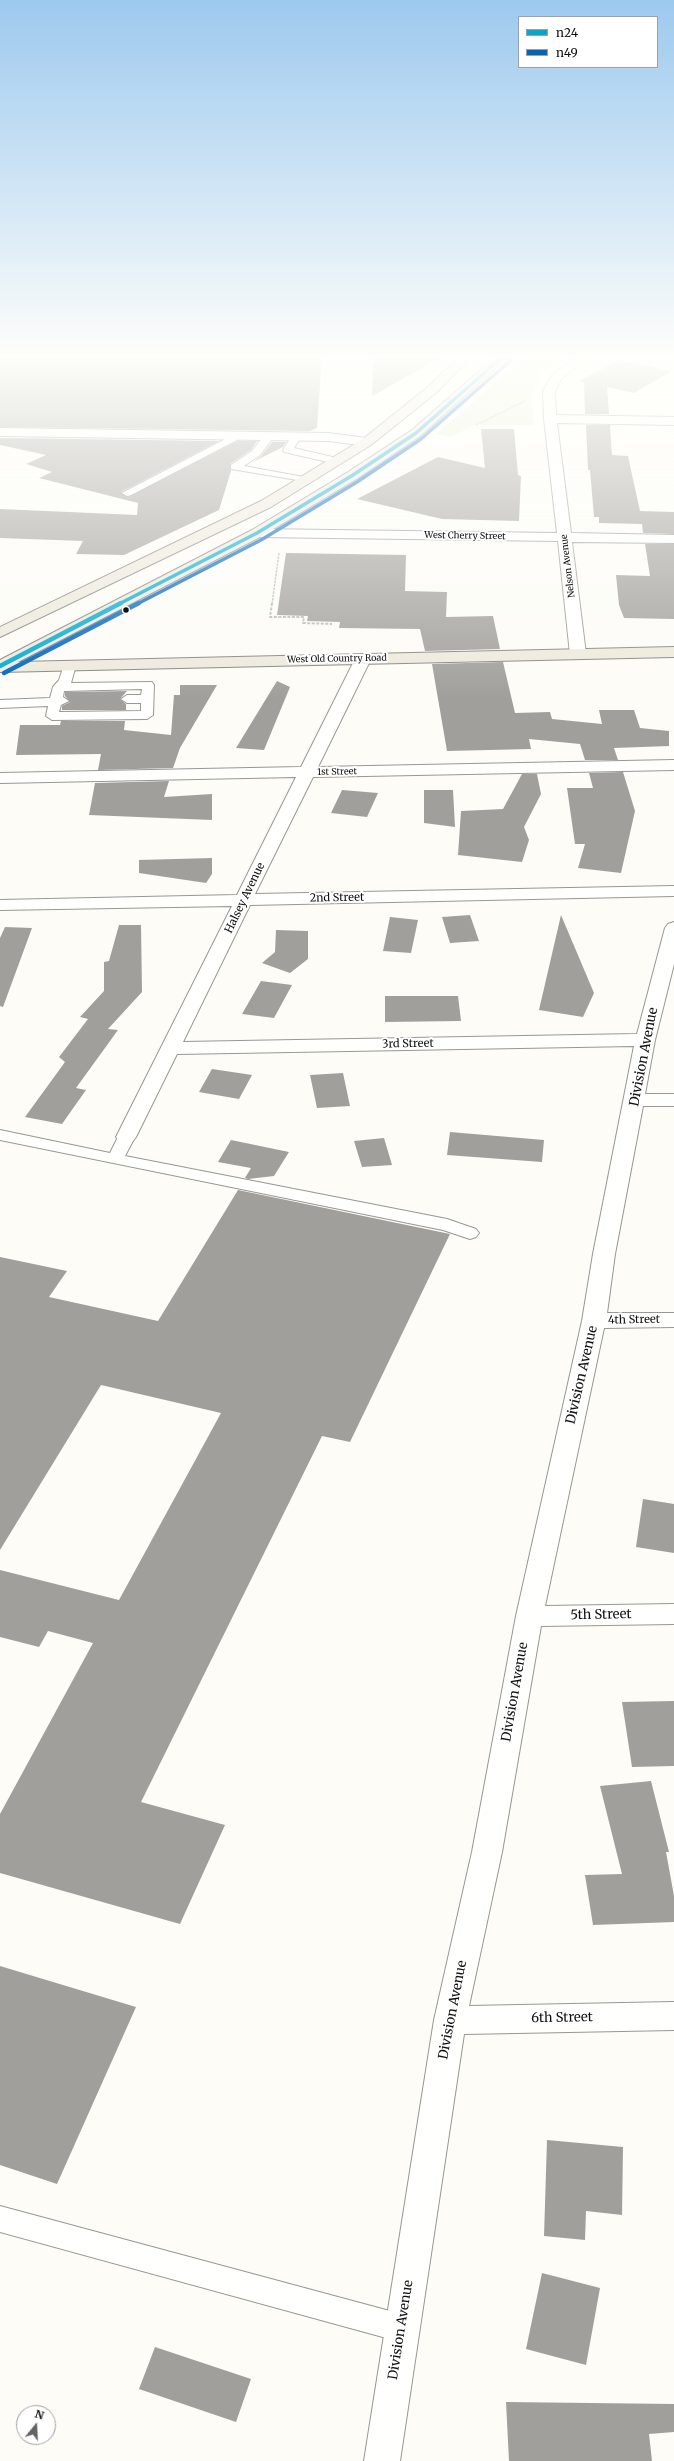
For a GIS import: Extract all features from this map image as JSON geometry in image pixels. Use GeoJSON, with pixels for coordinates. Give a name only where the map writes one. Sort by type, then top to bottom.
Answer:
{"type":"FeatureCollection","features":[{"type":"Feature","properties":{"kind":"main road"},"geometry":{"type":"LineString","coordinates":[[0,633],[237,518],[284,493],[324,469]]}},
{"type":"Feature","properties":{"kind":"main road"},"geometry":{"type":"LineString","coordinates":[[0,666],[257,533],[361,469]]}},
{"type":"Feature","properties":{"kind":"main road"},"geometry":{"type":"LineString","coordinates":[[237,518],[272,523]]}},
{"type":"Feature","properties":{"kind":"main road","name":"West Old Country Road"},"geometry":{"type":"LineString","coordinates":[[0,666],[674,652]]}},
{"type":"Feature","properties":{"kind":"street","name":"Nelson Avenue"},"geometry":{"type":"LineString","coordinates":[[556,469],[578,654]]}},
{"type":"Feature","properties":{"kind":"street","name":"West Cherry Street"},"geometry":{"type":"LineString","coordinates":[[257,533],[674,539]]}},
{"type":"Feature","properties":{"kind":"street","name":"Halsey Avenue"},"geometry":{"type":"LineString","coordinates":[[126,1137],[172,1048],[305,772],[363,658]]}},
{"type":"Feature","properties":{"kind":"street","name":"1st Street"},"geometry":{"type":"LineString","coordinates":[[0,778],[674,765]]}},
{"type":"Feature","properties":{"kind":"street","name":"2nd Street"},"geometry":{"type":"LineString","coordinates":[[0,905],[674,891]]}},
{"type":"Feature","properties":{"kind":"street","name":"Division Avenue"},"geometry":{"type":"LineString","coordinates":[[382,2461],[401,2328],[450,2020],[486,1852],[529,1616],[594,1321],[604,1254],[635,1100],[645,1040],[674,928]]}},
{"type":"Feature","properties":{"kind":"street","name":"3rd Street"},"geometry":{"type":"LineString","coordinates":[[172,1048],[645,1040]]}},
{"type":"Feature","properties":{"kind":"street"},"geometry":{"type":"LineString","coordinates":[[635,1100],[674,1100]]}},
{"type":"Feature","properties":{"kind":"street","name":"4th Street"},"geometry":{"type":"LineString","coordinates":[[594,1321],[674,1320]]}},
{"type":"Feature","properties":{"kind":"street","name":"5th Street"},"geometry":{"type":"LineString","coordinates":[[529,1616],[674,1614]]}},
{"type":"Feature","properties":{"kind":"street","name":"6th Street"},"geometry":{"type":"LineString","coordinates":[[450,2020],[674,2016]]}},
{"type":"Feature","properties":{"kind":"lane"},"geometry":{"type":"LineString","coordinates":[[127,493],[174,469]]}},
{"type":"Feature","properties":{"kind":"lane"},"geometry":{"type":"LineString","coordinates":[[244,469],[305,480]]}},
{"type":"Feature","properties":{"kind":"lane"},"geometry":{"type":"LineString","coordinates":[[254,471],[257,469]]}},
{"type":"Feature","properties":{"kind":"lane"},"geometry":{"type":"LineString","coordinates":[[277,475],[287,469]]}},
{"type":"Feature","properties":{"kind":"lane"},"geometry":{"type":"LineString","coordinates":[[70,665],[65,682],[59,687],[58,701],[52,716],[147,715],[150,663]]}},
{"type":"Feature","properties":{"kind":"lane"},"geometry":{"type":"LineString","coordinates":[[59,687],[148,685]]}},
{"type":"Feature","properties":{"kind":"lane"},"geometry":{"type":"LineString","coordinates":[[127,699],[148,698]]}},
{"type":"Feature","properties":{"kind":"lane"},"geometry":{"type":"LineString","coordinates":[[0,704],[58,701]]}},
{"type":"Feature","properties":{"kind":"lane"},"geometry":{"type":"LineString","coordinates":[[0,1135],[448,1224],[470,1233]]}},
{"type":"Feature","properties":{"kind":"lane"},"geometry":{"type":"LineString","coordinates":[[115,1159],[126,1137]]}},
{"type":"Feature","properties":{"kind":"lane"},"geometry":{"type":"LineString","coordinates":[[0,2219],[401,2328]]}},
{"type":"Feature","properties":{"kind":"path"},"geometry":{"type":"LineString","coordinates":[[280,555],[270,617],[304,617],[303,623],[332,624]]}},
{"type":"Feature","properties":{"kind":"building"},"geometry":{"type":"Polygon","coordinates":[[[42,469],[165,469],[121,492],[127,497],[183,469],[231,469],[231,471],[219,510],[124,555],[76,554],[83,541],[0,538],[0,509],[137,515],[138,503],[39,478],[52,472],[42,469]]]}},
{"type":"Feature","properties":{"kind":"building"},"geometry":{"type":"Polygon","coordinates":[[[415,469],[517,469],[518,475],[521,476],[519,521],[442,519],[357,499],[415,469]]]}},
{"type":"Feature","properties":{"kind":"building"},"geometry":{"type":"Polygon","coordinates":[[[631,469],[640,511],[674,512],[674,534],[643,533],[642,524],[599,523],[599,517],[594,517],[590,470],[588,470],[631,469]]]}},
{"type":"Feature","properties":{"kind":"building"},"geometry":{"type":"Polygon","coordinates":[[[645,544],[674,544],[674,619],[624,618],[619,605],[616,575],[650,576],[645,544]]]}},
{"type":"Feature","properties":{"kind":"building"},"geometry":{"type":"Polygon","coordinates":[[[286,553],[406,555],[405,591],[447,592],[446,617],[493,616],[500,649],[425,651],[420,629],[339,628],[340,622],[307,621],[308,616],[277,615],[286,553]]]}},
{"type":"Feature","properties":{"kind":"building"},"geometry":{"type":"Polygon","coordinates":[[[503,662],[515,713],[550,712],[552,719],[602,724],[599,710],[634,710],[640,728],[669,731],[669,746],[614,748],[618,760],[585,760],[580,744],[529,739],[531,749],[447,751],[432,664],[503,662]]]}},
{"type":"Feature","properties":{"kind":"building"},"geometry":{"type":"Polygon","coordinates":[[[277,681],[290,687],[264,750],[236,748],[277,681]]]}},
{"type":"Feature","properties":{"kind":"building"},"geometry":{"type":"Polygon","coordinates":[[[180,685],[217,685],[180,748],[173,768],[98,770],[101,754],[16,755],[20,725],[60,725],[61,721],[125,721],[124,730],[171,735],[174,695],[180,695],[180,685]]]}},
{"type":"Feature","properties":{"kind":"building"},"geometry":{"type":"Polygon","coordinates":[[[127,691],[120,699],[126,704],[126,710],[62,710],[62,706],[70,702],[65,696],[65,692],[127,691]]]}},
{"type":"Feature","properties":{"kind":"building"},"geometry":{"type":"Polygon","coordinates":[[[623,772],[635,811],[621,873],[578,868],[585,844],[575,844],[567,788],[593,788],[589,773],[623,772]]]}},
{"type":"Feature","properties":{"kind":"building"},"geometry":{"type":"Polygon","coordinates":[[[522,774],[537,774],[541,794],[524,827],[529,840],[522,862],[458,855],[461,811],[503,809],[522,774]]]}},
{"type":"Feature","properties":{"kind":"building"},"geometry":{"type":"Polygon","coordinates":[[[169,781],[164,797],[212,794],[212,820],[89,815],[95,783],[169,781]]]}},
{"type":"Feature","properties":{"kind":"building"},"geometry":{"type":"Polygon","coordinates":[[[342,790],[378,793],[367,817],[331,813],[342,790]]]}},
{"type":"Feature","properties":{"kind":"building"},"geometry":{"type":"Polygon","coordinates":[[[424,790],[453,790],[455,827],[424,823],[424,790]]]}},
{"type":"Feature","properties":{"kind":"building"},"geometry":{"type":"Polygon","coordinates":[[[212,858],[212,874],[206,883],[139,873],[139,860],[212,858]]]}},
{"type":"Feature","properties":{"kind":"building"},"geometry":{"type":"Polygon","coordinates":[[[470,915],[479,941],[450,943],[442,917],[470,915]]]}},
{"type":"Feature","properties":{"kind":"building"},"geometry":{"type":"Polygon","coordinates":[[[561,915],[594,993],[583,1017],[539,1010],[561,915]]]}},
{"type":"Feature","properties":{"kind":"building"},"geometry":{"type":"Polygon","coordinates":[[[390,917],[418,920],[411,953],[383,951],[390,917]]]}},
{"type":"Feature","properties":{"kind":"building"},"geometry":{"type":"Polygon","coordinates":[[[119,925],[141,925],[142,992],[108,1029],[118,1030],[76,1088],[86,1090],[62,1124],[25,1117],[65,1062],[59,1057],[88,1019],[80,1017],[104,991],[104,962],[109,961],[119,925]]]}},
{"type":"Feature","properties":{"kind":"building"},"geometry":{"type":"Polygon","coordinates":[[[5,927],[32,928],[3,1007],[0,1006],[0,938],[5,927]]]}},
{"type":"Feature","properties":{"kind":"building"},"geometry":{"type":"Polygon","coordinates":[[[276,930],[308,931],[308,959],[290,973],[262,963],[275,952],[276,930]]]}},
{"type":"Feature","properties":{"kind":"building"},"geometry":{"type":"Polygon","coordinates":[[[261,981],[292,985],[274,1018],[242,1014],[261,981]]]}},
{"type":"Feature","properties":{"kind":"building"},"geometry":{"type":"Polygon","coordinates":[[[385,996],[458,996],[461,1021],[385,1022],[385,996]]]}},
{"type":"Feature","properties":{"kind":"building"},"geometry":{"type":"Polygon","coordinates":[[[212,1069],[252,1075],[239,1099],[199,1092],[212,1069]]]}},
{"type":"Feature","properties":{"kind":"building"},"geometry":{"type":"Polygon","coordinates":[[[343,1073],[350,1106],[317,1108],[310,1075],[343,1073]]]}},
{"type":"Feature","properties":{"kind":"building"},"geometry":{"type":"Polygon","coordinates":[[[450,1132],[544,1140],[542,1162],[447,1155],[450,1132]]]}},
{"type":"Feature","properties":{"kind":"building"},"geometry":{"type":"Polygon","coordinates":[[[384,1138],[392,1165],[362,1167],[354,1141],[384,1138]]]}},
{"type":"Feature","properties":{"kind":"building"},"geometry":{"type":"Polygon","coordinates":[[[231,1140],[289,1152],[274,1176],[248,1179],[245,1178],[251,1168],[218,1162],[231,1140]]]}},
{"type":"Feature","properties":{"kind":"building"},"geometry":{"type":"Polygon","coordinates":[[[238,1190],[450,1234],[350,1442],[322,1436],[141,1802],[225,1825],[180,1924],[0,1873],[0,1814],[93,1643],[48,1631],[39,1647],[0,1637],[0,1570],[119,1600],[221,1413],[101,1385],[0,1550],[0,1257],[67,1271],[49,1297],[158,1321],[238,1190]]]}},
{"type":"Feature","properties":{"kind":"building"},"geometry":{"type":"Polygon","coordinates":[[[643,1499],[674,1504],[674,1553],[636,1547],[643,1499]]]}},
{"type":"Feature","properties":{"kind":"building"},"geometry":{"type":"Polygon","coordinates":[[[674,1701],[674,1766],[632,1767],[622,1702],[674,1701]]]}},
{"type":"Feature","properties":{"kind":"building"},"geometry":{"type":"Polygon","coordinates":[[[651,1781],[669,1852],[666,1852],[674,1896],[674,1922],[593,1925],[585,1875],[622,1874],[600,1786],[651,1781]]]}},
{"type":"Feature","properties":{"kind":"building"},"geometry":{"type":"Polygon","coordinates":[[[0,1966],[136,2007],[57,2184],[0,2165],[0,1966]]]}},
{"type":"Feature","properties":{"kind":"building"},"geometry":{"type":"Polygon","coordinates":[[[547,2140],[623,2147],[622,2215],[586,2211],[585,2240],[544,2236],[547,2140]]]}},
{"type":"Feature","properties":{"kind":"building"},"geometry":{"type":"Polygon","coordinates":[[[542,2273],[600,2288],[586,2365],[526,2349],[542,2273]]]}},
{"type":"Feature","properties":{"kind":"building"},"geometry":{"type":"Polygon","coordinates":[[[155,2347],[251,2379],[236,2422],[139,2389],[155,2347]]]}},
{"type":"Feature","properties":{"kind":"building"},"geometry":{"type":"Polygon","coordinates":[[[506,2402],[674,2404],[674,2432],[649,2434],[652,2461],[509,2461],[506,2402]]]}},
{"type":"Feature","properties":{"kind":"transit line","name":"n24"},"geometry":{"type":"LineString","coordinates":[[0,666],[257,533],[362,469]]}},
{"type":"Feature","properties":{"kind":"transit line","name":"n49"},"geometry":{"type":"LineString","coordinates":[[4,673],[261,540],[377,469]]}}]}
